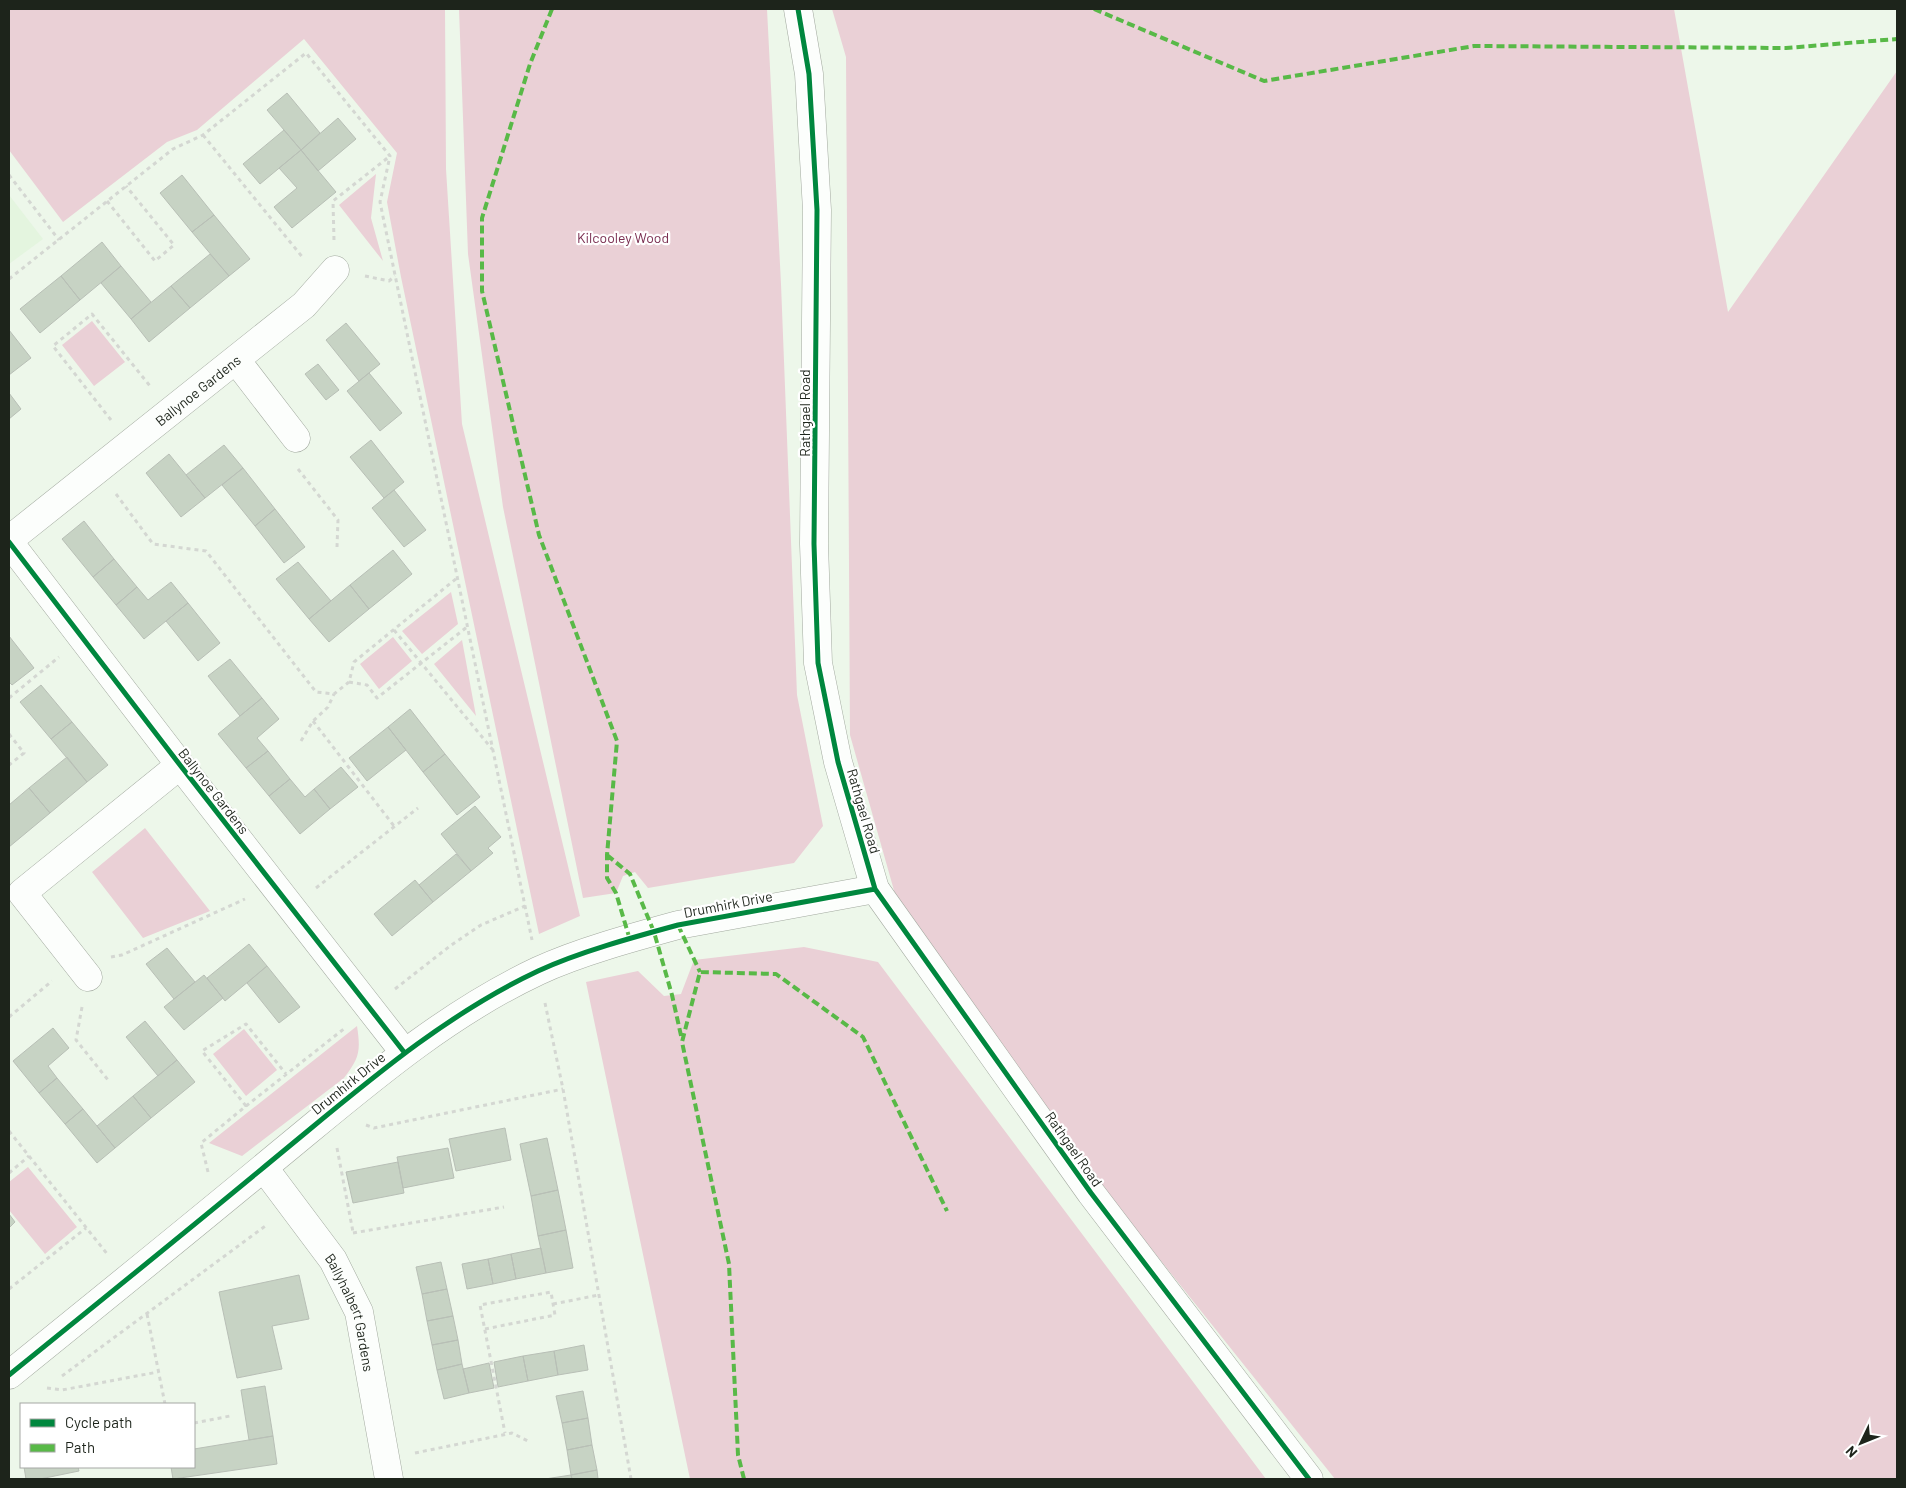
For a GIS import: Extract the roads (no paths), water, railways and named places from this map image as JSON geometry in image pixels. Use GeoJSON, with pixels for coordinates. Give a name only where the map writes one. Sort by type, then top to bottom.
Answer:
{"type":"FeatureCollection","features":[{"type":"Feature","properties":{"kind":"street","name":"Rathgael Road"},"geometry":{"type":"LineString","coordinates":[[798,9],[809,74],[817,210],[814,544],[818,663],[838,762],[875,888],[1091,1192],[1309,1479]]}},
{"type":"Feature","properties":{"kind":"street","name":"Ballynoe Gardens"},"geometry":{"type":"LineString","coordinates":[[329,276],[304,305],[9,541],[180,765],[404,1052]]}},
{"type":"Feature","properties":{"kind":"street"},"geometry":{"type":"LineString","coordinates":[[236,360],[296,438]]}},
{"type":"Feature","properties":{"kind":"street"},"geometry":{"type":"LineString","coordinates":[[82,969],[22,893],[180,765]]}},
{"type":"Feature","properties":{"kind":"street","name":"Drumhirk Drive"},"geometry":{"type":"LineString","coordinates":[[9,1375],[404,1052],[479,1003],[538,971],[678,925],[875,888]]}},
{"type":"Feature","properties":{"kind":"street","name":"Ballyhalbert Gardens"},"geometry":{"type":"LineString","coordinates":[[264,1168],[333,1260],[359,1312],[387,1469]]}},
{"type":"Feature","properties":{"kind":"park label","name":"Kilcooley Wood"},"geometry":{"type":"Point","coordinates":[623,237]}}]}
